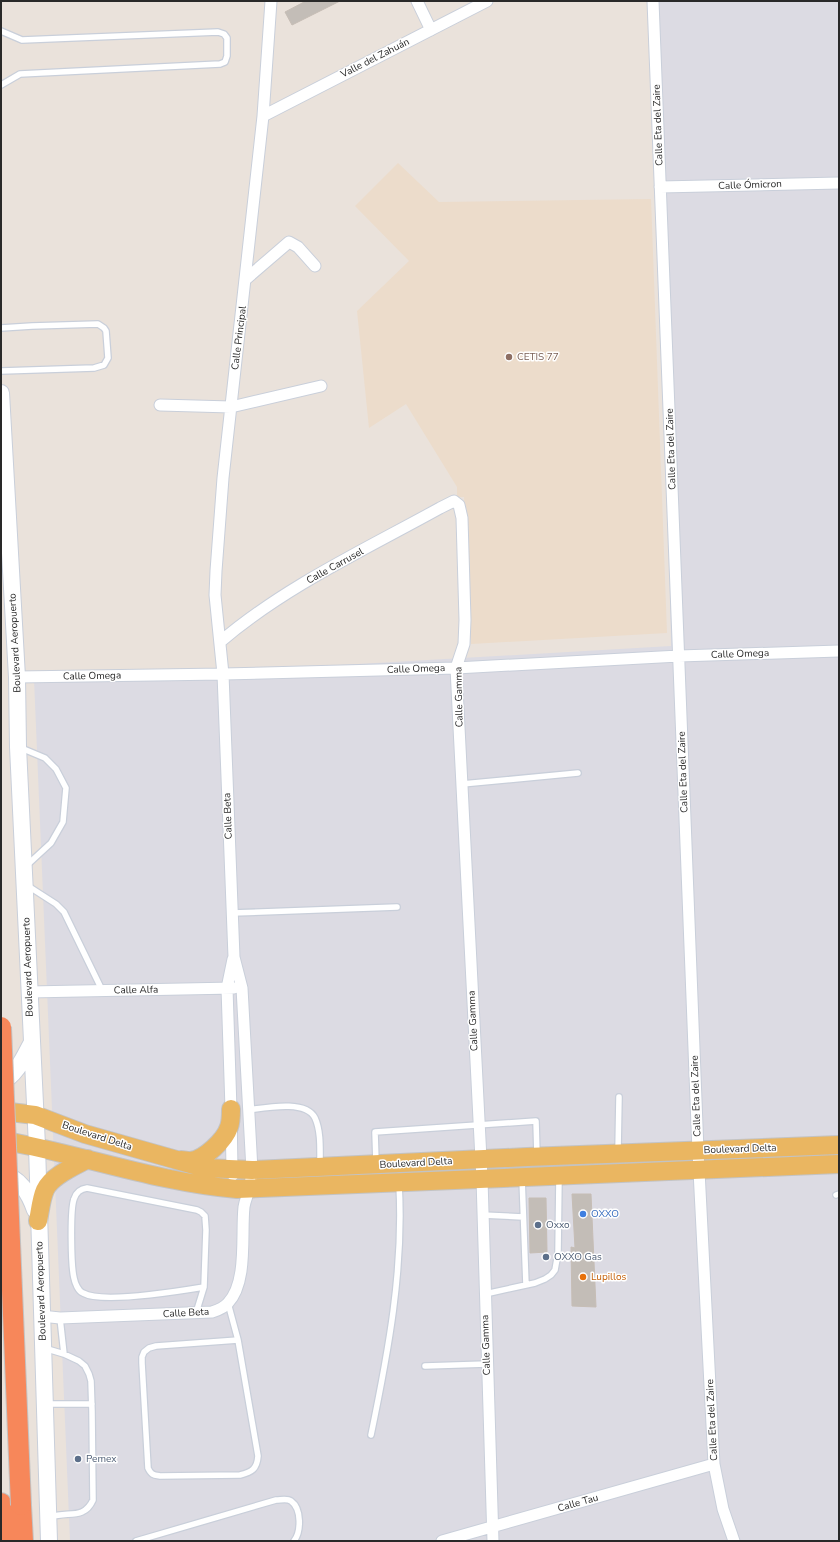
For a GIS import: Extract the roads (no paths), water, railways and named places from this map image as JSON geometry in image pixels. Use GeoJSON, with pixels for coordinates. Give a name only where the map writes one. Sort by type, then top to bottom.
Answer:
{"type":"FeatureCollection","features":[{"type":"Feature","properties":{"kind":"highway"},"geometry":{"type":"LineString","coordinates":[[1,1027],[23,1541]]}},
{"type":"Feature","properties":{"kind":"highway"},"geometry":{"type":"LineString","coordinates":[[1,1503],[3,1541]]}},
{"type":"Feature","properties":{"kind":"main road"},"geometry":{"type":"LineString","coordinates":[[170,1158],[191,1161],[211,1150],[224,1137],[240,1109]]}},
{"type":"Feature","properties":{"kind":"main road","name":"Boulevard Delta"},"geometry":{"type":"LineString","coordinates":[[1,1111],[35,1115],[85,1134],[205,1168],[232,1170],[376,1165],[537,1156],[839,1145]]}},
{"type":"Feature","properties":{"kind":"main road","name":"Boulevard Delta"},"geometry":{"type":"LineString","coordinates":[[1,1140],[37,1146],[124,1169],[243,1194],[399,1182],[839,1164]]}},
{"type":"Feature","properties":{"kind":"main road"},"geometry":{"type":"LineString","coordinates":[[38,1221],[45,1189],[51,1181],[88,1159]]}},
{"type":"Feature","properties":{"kind":"street","name":"Calle Principal"},"geometry":{"type":"LineString","coordinates":[[223,674],[215,595],[216,571],[230,407],[246,279],[263,116],[271,1]]}},
{"type":"Feature","properties":{"kind":"street"},"geometry":{"type":"LineString","coordinates":[[416,1],[431,30]]}},
{"type":"Feature","properties":{"kind":"street","name":"Valle del Zahuán"},"geometry":{"type":"LineString","coordinates":[[263,116],[486,1]]}},
{"type":"Feature","properties":{"kind":"street","name":"Calle Eta del Zaire"},"geometry":{"type":"LineString","coordinates":[[653,1],[698,1151],[714,1464],[723,1509],[734,1541]]}},
{"type":"Feature","properties":{"kind":"street","name":"Calle Ómicron"},"geometry":{"type":"LineString","coordinates":[[660,187],[839,183]]}},
{"type":"Feature","properties":{"kind":"street"},"geometry":{"type":"LineString","coordinates":[[246,279],[289,242],[298,248],[315,266]]}},
{"type":"Feature","properties":{"kind":"street"},"geometry":{"type":"LineString","coordinates":[[160,404],[230,407],[322,386]]}},
{"type":"Feature","properties":{"kind":"street","name":"Boulevard Aeropuerto"},"geometry":{"type":"LineString","coordinates":[[1,393],[17,677],[18,746],[25,868],[31,1044],[37,1146],[38,1221],[49,1541]]}},
{"type":"Feature","properties":{"kind":"street","name":"Calle Carrusel"},"geometry":{"type":"LineString","coordinates":[[220,642],[249,618],[293,589],[440,508],[454,502],[458,503]]}},
{"type":"Feature","properties":{"kind":"street","name":"Calle Gamma"},"geometry":{"type":"LineString","coordinates":[[458,503],[462,518],[466,620],[464,644],[456,668],[478,1125],[482,1179],[493,1541]]}},
{"type":"Feature","properties":{"kind":"street","name":"Calle Omega"},"geometry":{"type":"LineString","coordinates":[[17,677],[223,674],[456,668],[679,656],[839,651]]}},
{"type":"Feature","properties":{"kind":"street","name":"Calle Beta"},"geometry":{"type":"LineString","coordinates":[[223,674],[234,957],[242,988],[240,1109],[232,1170],[243,1194]]}},
{"type":"Feature","properties":{"kind":"street","name":"Calle Beta"},"geometry":{"type":"LineString","coordinates":[[41,1316],[60,1318],[212,1312],[222,1308],[234,1295],[238,1285],[241,1263],[243,1194],[252,1170],[240,1109],[227,988],[234,957]]}},
{"type":"Feature","properties":{"kind":"street","name":"Calle Alfa"},"geometry":{"type":"LineString","coordinates":[[29,992],[242,988]]}},
{"type":"Feature","properties":{"kind":"street"},"geometry":{"type":"LineString","coordinates":[[1,1082],[6,1080],[15,1071],[31,1044]]}},
{"type":"Feature","properties":{"kind":"street"},"geometry":{"type":"LineString","coordinates":[[1,1173],[14,1178],[24,1188],[31,1200],[38,1221]]}},
{"type":"Feature","properties":{"kind":"street","name":"Calle Tau"},"geometry":{"type":"LineString","coordinates":[[442,1541],[714,1464]]}},
{"type":"Feature","properties":{"kind":"lane"},"geometry":{"type":"LineString","coordinates":[[1,31],[22,40],[218,32],[224,34],[227,38],[227,56],[225,62],[220,64],[20,74],[1,85]]}},
{"type":"Feature","properties":{"kind":"lane"},"geometry":{"type":"LineString","coordinates":[[1,328],[98,324],[106,331],[108,358],[104,365],[94,368],[1,371]]}},
{"type":"Feature","properties":{"kind":"lane"},"geometry":{"type":"LineString","coordinates":[[18,746],[45,758],[56,769],[66,788],[63,822],[51,843],[25,868]]}},
{"type":"Feature","properties":{"kind":"lane"},"geometry":{"type":"LineString","coordinates":[[462,784],[578,773]]}},
{"type":"Feature","properties":{"kind":"lane"},"geometry":{"type":"LineString","coordinates":[[25,884],[56,904],[64,912],[102,990]]}},
{"type":"Feature","properties":{"kind":"lane"},"geometry":{"type":"LineString","coordinates":[[232,913],[397,907]]}},
{"type":"Feature","properties":{"kind":"lane"},"geometry":{"type":"LineString","coordinates":[[618,1153],[619,1097]]}},
{"type":"Feature","properties":{"kind":"lane"},"geometry":{"type":"LineString","coordinates":[[240,1109],[296,1107],[305,1109],[311,1113],[316,1124],[319,1142],[320,1166]]}},
{"type":"Feature","properties":{"kind":"lane"},"geometry":{"type":"LineString","coordinates":[[376,1165],[375,1132],[536,1121],[537,1156]]}},
{"type":"Feature","properties":{"kind":"lane"},"geometry":{"type":"LineString","coordinates":[[485,1294],[526,1285],[545,1279],[551,1275],[557,1262],[559,1176]]}},
{"type":"Feature","properties":{"kind":"lane"},"geometry":{"type":"LineString","coordinates":[[522,1178],[526,1285]]}},
{"type":"Feature","properties":{"kind":"lane"},"geometry":{"type":"LineString","coordinates":[[371,1435],[388,1349],[393,1312],[399,1243],[399,1182]]}},
{"type":"Feature","properties":{"kind":"lane"},"geometry":{"type":"LineString","coordinates":[[196,1313],[204,1287],[205,1216],[197,1210],[87,1188],[82,1189],[77,1193],[74,1198],[71,1211],[72,1269],[75,1282],[79,1290],[83,1293],[113,1297],[147,1295],[204,1287]]}},
{"type":"Feature","properties":{"kind":"lane"},"geometry":{"type":"LineString","coordinates":[[482,1215],[523,1217]]}},
{"type":"Feature","properties":{"kind":"lane"},"geometry":{"type":"LineString","coordinates":[[228,1303],[238,1340],[258,1456],[257,1464],[254,1469],[248,1473],[240,1475],[160,1476],[150,1473],[148,1468],[142,1363],[144,1352],[149,1348],[165,1344],[238,1340]]}},
{"type":"Feature","properties":{"kind":"lane"},"geometry":{"type":"LineString","coordinates":[[60,1318],[64,1354]]}},
{"type":"Feature","properties":{"kind":"lane"},"geometry":{"type":"LineString","coordinates":[[42,1347],[64,1354],[79,1361],[85,1366],[91,1381],[92,1404],[93,1500],[90,1506],[80,1514],[60,1515],[48,1518]]}},
{"type":"Feature","properties":{"kind":"lane"},"geometry":{"type":"LineString","coordinates":[[425,1366],[487,1364]]}},
{"type":"Feature","properties":{"kind":"lane"},"geometry":{"type":"LineString","coordinates":[[45,1404],[92,1404]]}},
{"type":"Feature","properties":{"kind":"lane"},"geometry":{"type":"LineString","coordinates":[[136,1541],[276,1500],[285,1499],[292,1501],[297,1509],[299,1528],[298,1535],[294,1541]]}},
{"type":"Feature","properties":{"kind":"place","name":"CETIS 77"},"geometry":{"type":"Point","coordinates":[509,357]}},
{"type":"Feature","properties":{"kind":"place","name":"OXXO"},"geometry":{"type":"Point","coordinates":[583,1214]}},
{"type":"Feature","properties":{"kind":"place","name":"Oxxo"},"geometry":{"type":"Point","coordinates":[538,1225]}},
{"type":"Feature","properties":{"kind":"place","name":"OXXO Gas"},"geometry":{"type":"Point","coordinates":[546,1257]}},
{"type":"Feature","properties":{"kind":"place","name":"Lupillos"},"geometry":{"type":"Point","coordinates":[583,1277]}},
{"type":"Feature","properties":{"kind":"place","name":"Pemex"},"geometry":{"type":"Point","coordinates":[78,1459]}}]}
